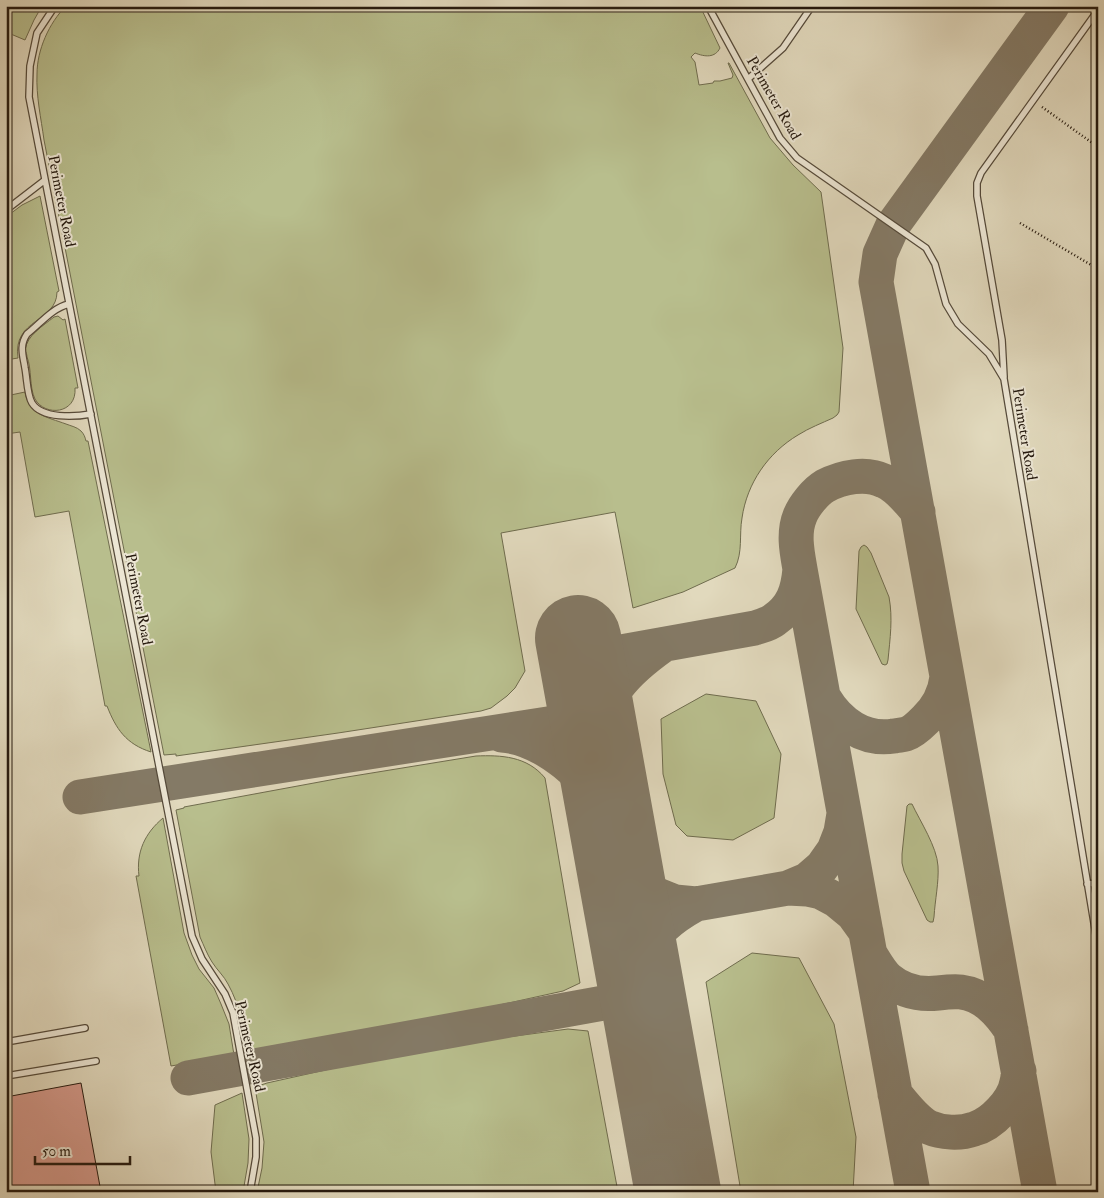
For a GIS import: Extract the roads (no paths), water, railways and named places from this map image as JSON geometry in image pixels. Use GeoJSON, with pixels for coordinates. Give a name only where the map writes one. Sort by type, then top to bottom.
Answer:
{"type":"FeatureCollection","features":[{"type":"Feature","properties":{"kind":"lane","name":"Perimeter Road"},"geometry":{"type":"LineString","coordinates":[[55,6],[37,33],[30,66],[29,97],[192,936],[202,959],[225,994],[233,1013],[256,1138],[256,1157],[250,1192]]}},
{"type":"Feature","properties":{"kind":"lane","name":"Perimeter Road"},"geometry":{"type":"LineString","coordinates":[[708,6],[780,138],[796,158],[926,248],[935,264],[946,304],[950,311],[958,324],[990,354],[1004,379],[1098,947]]}},
{"type":"Feature","properties":{"kind":"lane"},"geometry":{"type":"LineString","coordinates":[[748,79],[783,48],[812,6]]}},
{"type":"Feature","properties":{"kind":"lane"},"geometry":{"type":"LineString","coordinates":[[1004,379],[1002,340],[977,196],[977,183],[981,173],[1098,10]]}},
{"type":"Feature","properties":{"kind":"lane"},"geometry":{"type":"LineString","coordinates":[[6,210],[45,180]]}},
{"type":"Feature","properties":{"kind":"lane"},"geometry":{"type":"LineString","coordinates":[[70,304],[54,311],[27,334],[22,345],[22,354],[32,403],[36,408],[44,412],[64,416],[75,417],[91,414]]}},
{"type":"Feature","properties":{"kind":"lane"},"geometry":{"type":"LineString","coordinates":[[1087,884],[1098,883]]}},
{"type":"Feature","properties":{"kind":"lane"},"geometry":{"type":"LineString","coordinates":[[6,1042],[85,1028]]}},
{"type":"Feature","properties":{"kind":"lane"},"geometry":{"type":"LineString","coordinates":[[6,1076],[96,1061]]}}]}
